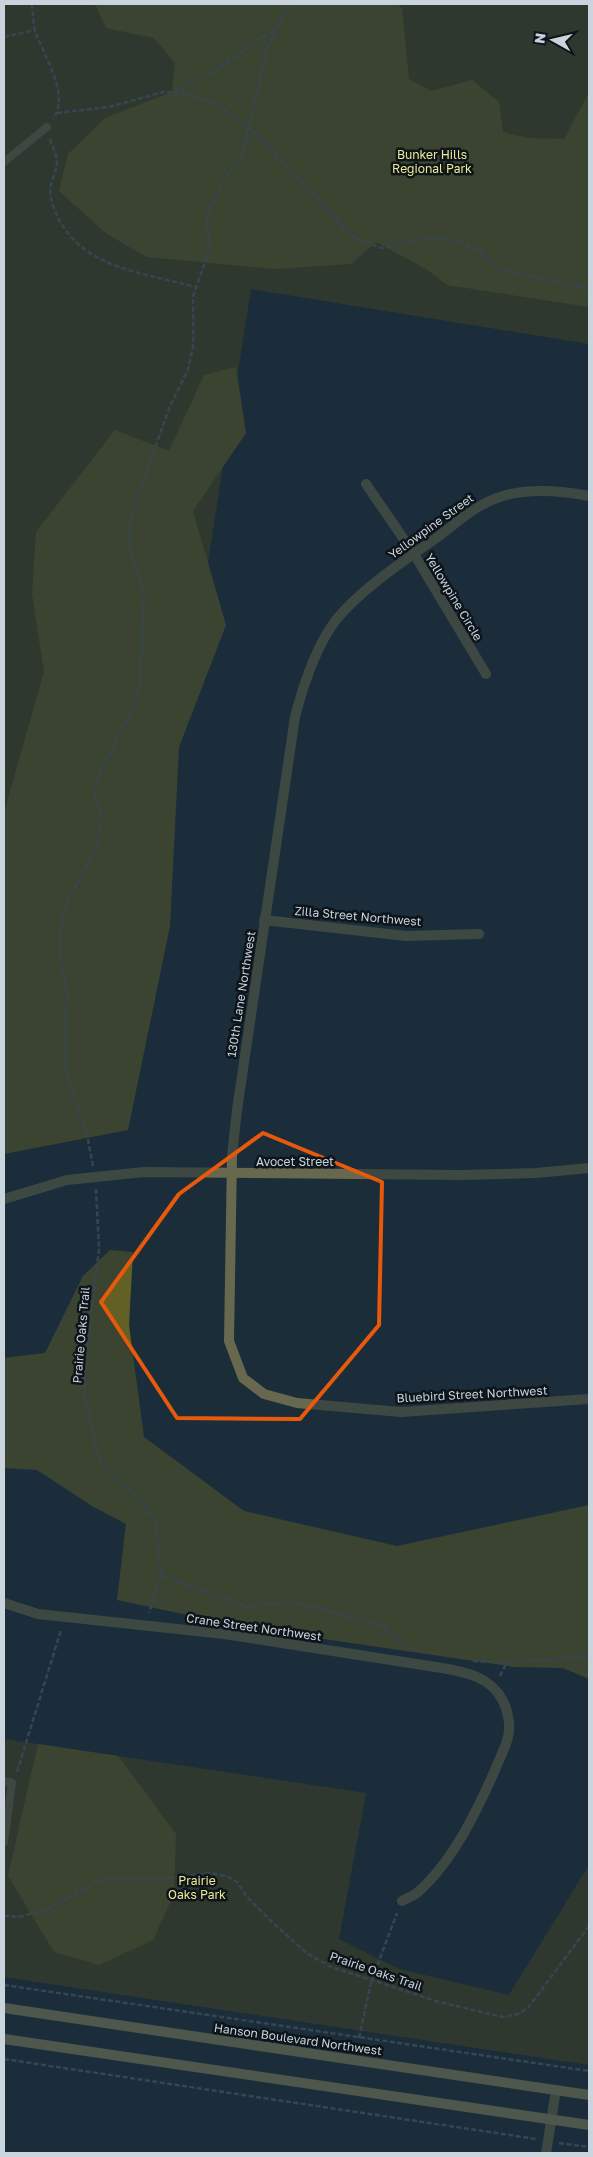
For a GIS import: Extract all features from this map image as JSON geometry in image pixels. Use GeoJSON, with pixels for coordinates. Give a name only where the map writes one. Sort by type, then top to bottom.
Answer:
{"type":"FeatureCollection","features":[{"type":"Feature","properties":{"kind":"main road","name":"Hanson Boulevard Northwest"},"geometry":{"type":"LineString","coordinates":[[4,2008],[589,2095]]}},
{"type":"Feature","properties":{"kind":"main road"},"geometry":{"type":"LineString","coordinates":[[4,2039],[589,2125]]}},
{"type":"Feature","properties":{"kind":"street","name":"Yellowpine Circle"},"geometry":{"type":"LineString","coordinates":[[366,484],[414,554],[486,674]]}},
{"type":"Feature","properties":{"kind":"street","name":"Yellowpine Street"},"geometry":{"type":"LineString","coordinates":[[335,621],[356,600],[482,504],[504,495],[554,490],[589,496]]}},
{"type":"Feature","properties":{"kind":"street","name":"130th Lane Northwest"},"geometry":{"type":"LineString","coordinates":[[243,1378],[229,1341],[232,1174],[239,1091],[295,717],[306,677],[335,621]]}},
{"type":"Feature","properties":{"kind":"street","name":"Zilla Street Northwest"},"geometry":{"type":"LineString","coordinates":[[264,920],[406,936],[479,934]]}},
{"type":"Feature","properties":{"kind":"street","name":"Avocet Street"},"geometry":{"type":"LineString","coordinates":[[4,1199],[67,1180],[144,1172],[461,1175],[536,1173],[589,1168]]}},
{"type":"Feature","properties":{"kind":"street","name":"Bluebird Street Northwest"},"geometry":{"type":"LineString","coordinates":[[243,1378],[264,1394],[297,1404],[401,1412],[589,1399]]}},
{"type":"Feature","properties":{"kind":"street","name":"Crane Street Northwest"},"geometry":{"type":"LineString","coordinates":[[4,1603],[38,1614],[224,1634],[442,1668],[475,1675],[494,1688]]}},
{"type":"Feature","properties":{"kind":"street"},"geometry":{"type":"LineString","coordinates":[[402,1901],[417,1893],[454,1848],[491,1779],[506,1745],[510,1730],[504,1701],[494,1688]]}},
{"type":"Feature","properties":{"kind":"street"},"geometry":{"type":"LineString","coordinates":[[546,2153],[556,2090]]}},
{"type":"Feature","properties":{"kind":"lane"},"geometry":{"type":"LineString","coordinates":[[4,162],[47,126]]}},
{"type":"Feature","properties":{"kind":"lane"},"geometry":{"type":"LineString","coordinates":[[4,1836],[8,1782]]}},
{"type":"Feature","properties":{"kind":"path"},"geometry":{"type":"LineString","coordinates":[[32,4],[35,30],[54,72],[57,87],[57,113],[109,107],[163,92],[188,95],[216,104],[258,135],[353,237],[382,248],[433,237],[458,241],[481,252],[499,269],[589,288]]}},
{"type":"Feature","properties":{"kind":"path"},"geometry":{"type":"LineString","coordinates":[[92,1160],[65,1068],[67,992],[61,962],[59,936],[66,905],[97,845],[100,834],[102,818],[95,796],[97,779],[134,706],[140,686],[144,595],[130,550],[132,512],[170,406],[188,370],[193,347],[193,296],[207,257],[209,242],[207,219],[210,207],[243,152],[268,49],[276,28],[290,4]]}},
{"type":"Feature","properties":{"kind":"path"},"geometry":{"type":"LineString","coordinates":[[173,93],[216,70],[276,28]]}},
{"type":"Feature","properties":{"kind":"path"},"geometry":{"type":"LineString","coordinates":[[4,36],[35,30]]}},
{"type":"Feature","properties":{"kind":"path"},"geometry":{"type":"LineString","coordinates":[[47,126],[57,163],[49,186],[52,202],[62,224],[76,244],[92,256],[110,265],[195,287]]}},
{"type":"Feature","properties":{"kind":"path","name":"Prairie Oaks Trail"},"geometry":{"type":"LineString","coordinates":[[96,1193],[99,1249],[85,1365],[85,1396],[97,1454],[108,1473],[131,1490],[155,1520],[161,1575],[145,1626]]}},
{"type":"Feature","properties":{"kind":"path"},"geometry":{"type":"LineString","coordinates":[[161,1575],[247,1607],[291,1602],[379,1625],[416,1653]]}},
{"type":"Feature","properties":{"kind":"path"},"geometry":{"type":"LineString","coordinates":[[8,1782],[52,1665],[64,1617]]}},
{"type":"Feature","properties":{"kind":"path"},"geometry":{"type":"LineString","coordinates":[[471,1661],[507,1662],[589,1657]]}},
{"type":"Feature","properties":{"kind":"path"},"geometry":{"type":"LineString","coordinates":[[494,1688],[507,1662]]}},
{"type":"Feature","properties":{"kind":"path","name":"Prairie Oaks Trail"},"geometry":{"type":"LineString","coordinates":[[4,1916],[20,1917],[49,1908],[103,1880],[170,1878],[210,1873],[226,1876],[237,1882],[265,1915],[308,1954],[331,1968],[439,2002],[502,2016],[512,2016],[528,2008],[589,1926]]}},
{"type":"Feature","properties":{"kind":"path"},"geometry":{"type":"LineString","coordinates":[[359,2038],[371,1982],[402,1901]]}},
{"type":"Feature","properties":{"kind":"path"},"geometry":{"type":"LineString","coordinates":[[4,1985],[589,2072]]}},
{"type":"Feature","properties":{"kind":"path"},"geometry":{"type":"LineString","coordinates":[[4,2059],[589,2147]]}},
{"type":"Feature","properties":{"kind":"highlighted area"},"geometry":{"type":"Polygon","coordinates":[[[263,1133],[382,1182],[379,1325],[300,1419],[177,1418],[101,1302],[179,1194],[263,1133]]]}},
{"type":"Feature","properties":{"kind":"green space","name":"Bunker Hills Regional Park"},"geometry":{"type":"Polygon","coordinates":[[[4,4],[589,4],[589,344],[251,289],[121,1113],[4,1099],[4,4]]]}},
{"type":"Feature","properties":{"kind":"green space"},"geometry":{"type":"Polygon","coordinates":[[[95,4],[397,4],[402,8],[409,79],[431,91],[472,80],[499,102],[503,132],[527,138],[564,139],[589,93],[589,307],[447,285],[426,269],[376,242],[351,264],[274,269],[147,257],[107,234],[59,191],[68,154],[105,118],[172,92],[175,63],[154,38],[106,28],[95,4]]]}},
{"type":"Feature","properties":{"kind":"green space"},"geometry":{"type":"Polygon","coordinates":[[[236,367],[246,433],[193,511],[226,625],[179,747],[170,926],[128,1130],[4,1154],[4,813],[44,672],[32,594],[36,532],[115,430],[169,451],[204,375],[236,367]]]}},
{"type":"Feature","properties":{"kind":"green space"},"geometry":{"type":"Polygon","coordinates":[[[110,1250],[133,1252],[129,1325],[144,1437],[244,1511],[397,1546],[589,1505],[589,1679],[563,1668],[515,1667],[249,1628],[117,1600],[126,1524],[92,1506],[37,1470],[4,1468],[4,1358],[45,1353],[83,1276],[110,1250]]]}},
{"type":"Feature","properties":{"kind":"green space","name":"Prairie Oaks Park"},"geometry":{"type":"Polygon","coordinates":[[[4,1739],[366,1793],[339,1939],[399,1969],[509,1995],[589,1865],[589,2065],[4,1977],[4,1739]]]}},
{"type":"Feature","properties":{"kind":"green space"},"geometry":{"type":"Polygon","coordinates":[[[38,1744],[118,1756],[176,1834],[174,1894],[153,1940],[99,1965],[54,1952],[8,1876],[38,1744]]]}}]}
